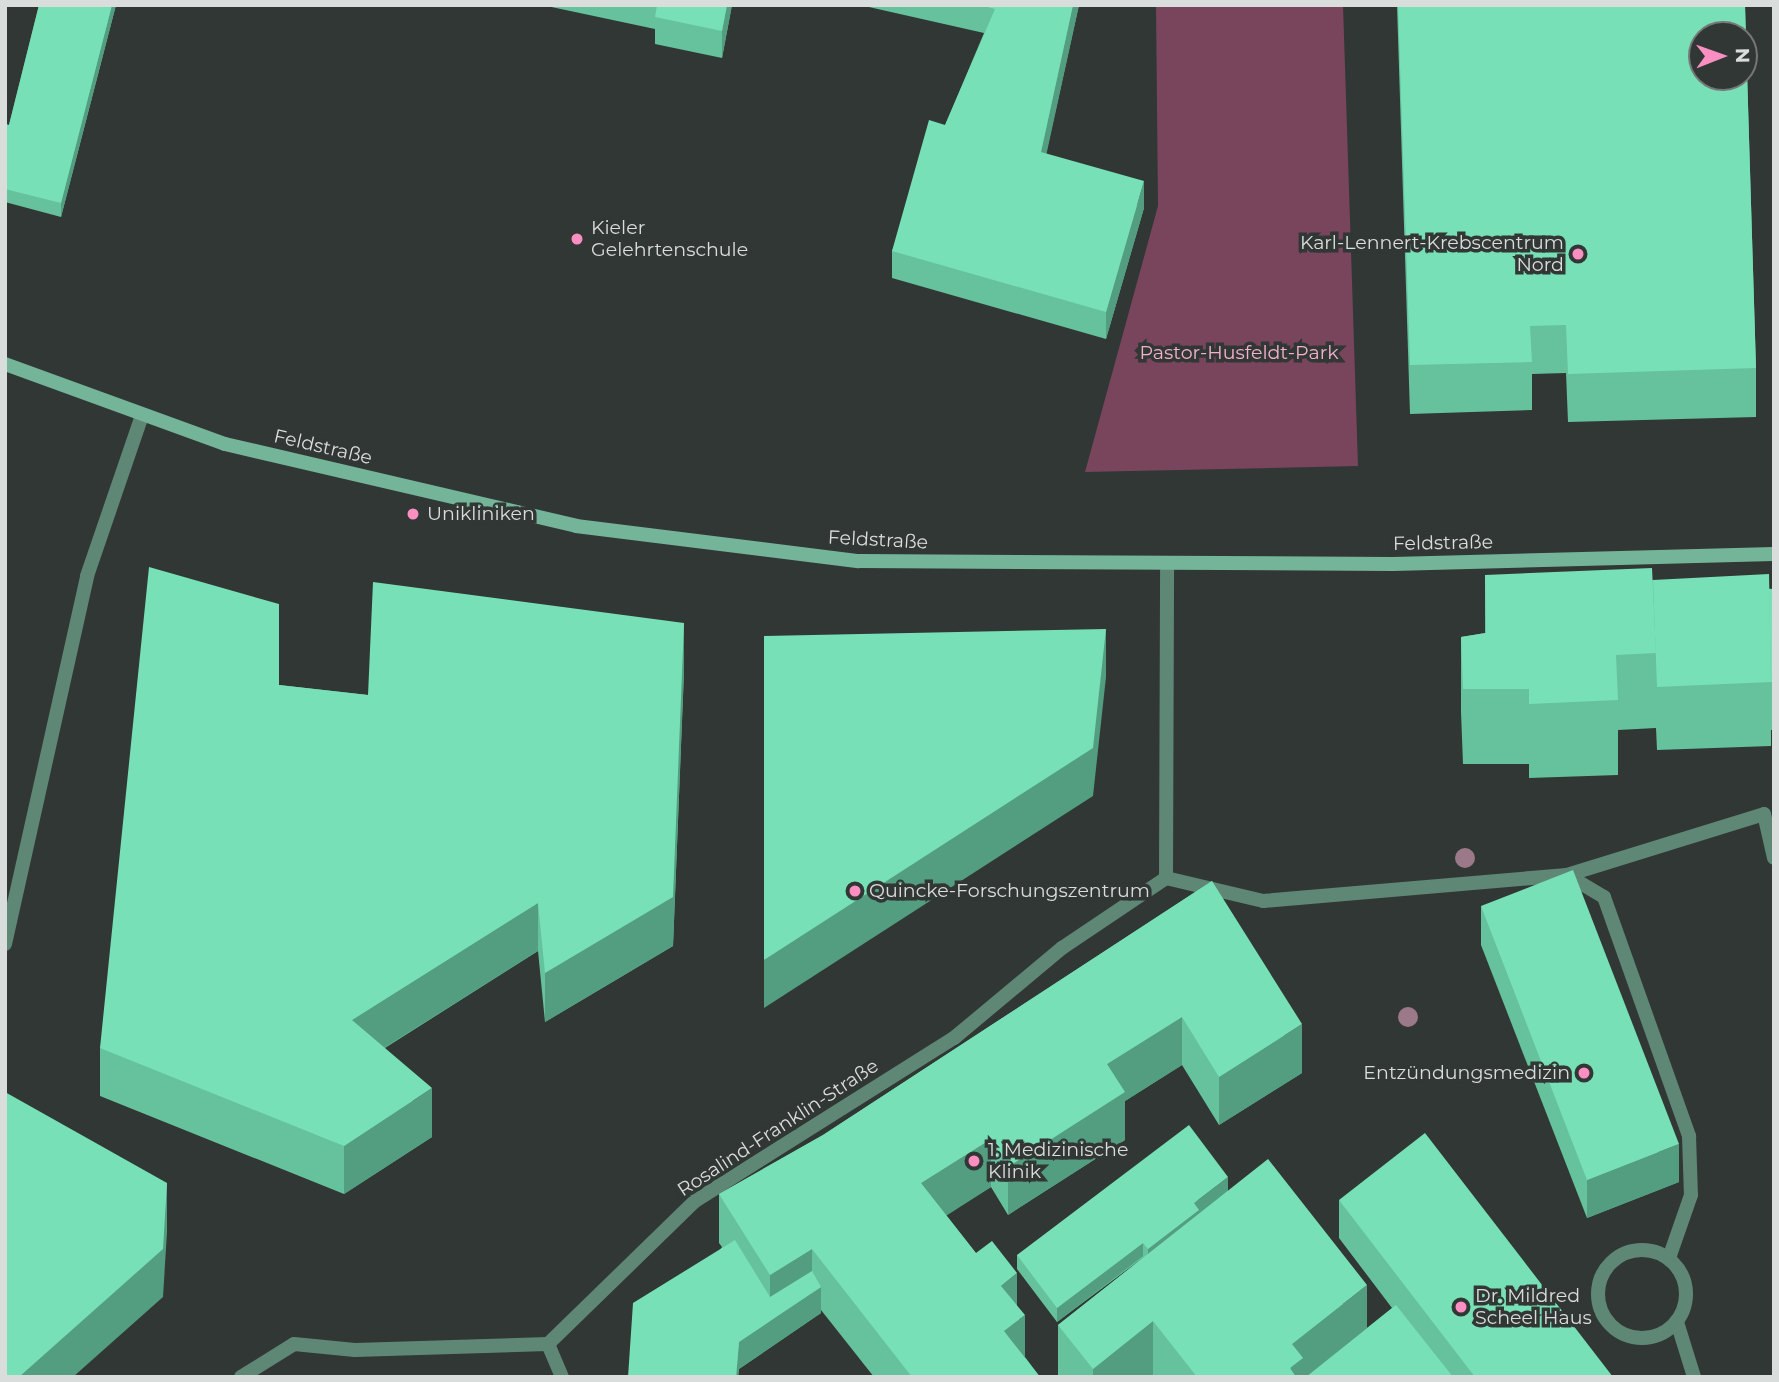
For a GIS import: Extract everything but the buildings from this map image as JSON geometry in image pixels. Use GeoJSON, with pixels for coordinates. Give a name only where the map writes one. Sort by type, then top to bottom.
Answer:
{"type":"FeatureCollection","features":[{"type":"Feature","properties":{"kind":"street","name":"Feldstraße"},"geometry":{"type":"LineString","coordinates":[[5,364],[225,444],[576,526],[859,561],[1167,565],[1774,554]]}},
{"type":"Feature","properties":{"kind":"lane"},"geometry":{"type":"LineString","coordinates":[[5,944],[87,576],[142,415]]}},
{"type":"Feature","properties":{"kind":"lane"},"geometry":{"type":"LineString","coordinates":[[1167,565],[1166,878],[1250,895],[1263,901],[1410,893],[1567,875],[1765,814],[1774,858]]}},
{"type":"Feature","properties":{"kind":"lane"},"geometry":{"type":"LineString","coordinates":[[1567,875],[1604,897],[1689,1136],[1691,1195],[1669,1258]]}},
{"type":"Feature","properties":{"kind":"lane","name":"Rosalind-Franklin-Straße"},"geometry":{"type":"LineString","coordinates":[[548,1344],[695,1201],[954,1038],[1062,948],[1166,878]]}},
{"type":"Feature","properties":{"kind":"lane"},"geometry":{"type":"LineString","coordinates":[[1642,1249],[1669,1258],[1683,1276],[1687,1300],[1677,1322],[1650,1339],[1619,1333],[1599,1308],[1598,1280],[1615,1258],[1642,1249]]}},
{"type":"Feature","properties":{"kind":"lane"},"geometry":{"type":"LineString","coordinates":[[1677,1322],[1694,1377]]}},
{"type":"Feature","properties":{"kind":"lane"},"geometry":{"type":"LineString","coordinates":[[241,1377],[294,1344],[355,1350],[548,1344],[562,1377]]}},
{"type":"Feature","properties":{"kind":"green space","name":"Pastor-Husfeldt-Park"},"geometry":{"type":"Polygon","coordinates":[[[1156,5],[1343,5],[1358,466],[1085,472],[1158,206],[1156,5]]]}},
{"type":"Feature","properties":{"kind":"place","name":"Kieler Gelehrtenschule"},"geometry":{"type":"Point","coordinates":[577,239]}},
{"type":"Feature","properties":{"kind":"place","name":"Karl-Lennert-Krebscentrum Nord"},"geometry":{"type":"Point","coordinates":[1578,254]}},
{"type":"Feature","properties":{"kind":"place","name":"Unikliniken"},"geometry":{"type":"Point","coordinates":[413,514]}},
{"type":"Feature","properties":{"kind":"place","name":"Quincke-Forschungszentrum"},"geometry":{"type":"Point","coordinates":[855,891]}},
{"type":"Feature","properties":{"kind":"place","name":"Entzündungsmedizin"},"geometry":{"type":"Point","coordinates":[1584,1073]}},
{"type":"Feature","properties":{"kind":"place","name":"1. Medizinische Klinik"},"geometry":{"type":"Point","coordinates":[974,1161]}},
{"type":"Feature","properties":{"kind":"place","name":"Dr. Mildred Scheel Haus"},"geometry":{"type":"Point","coordinates":[1461,1307]}}]}
